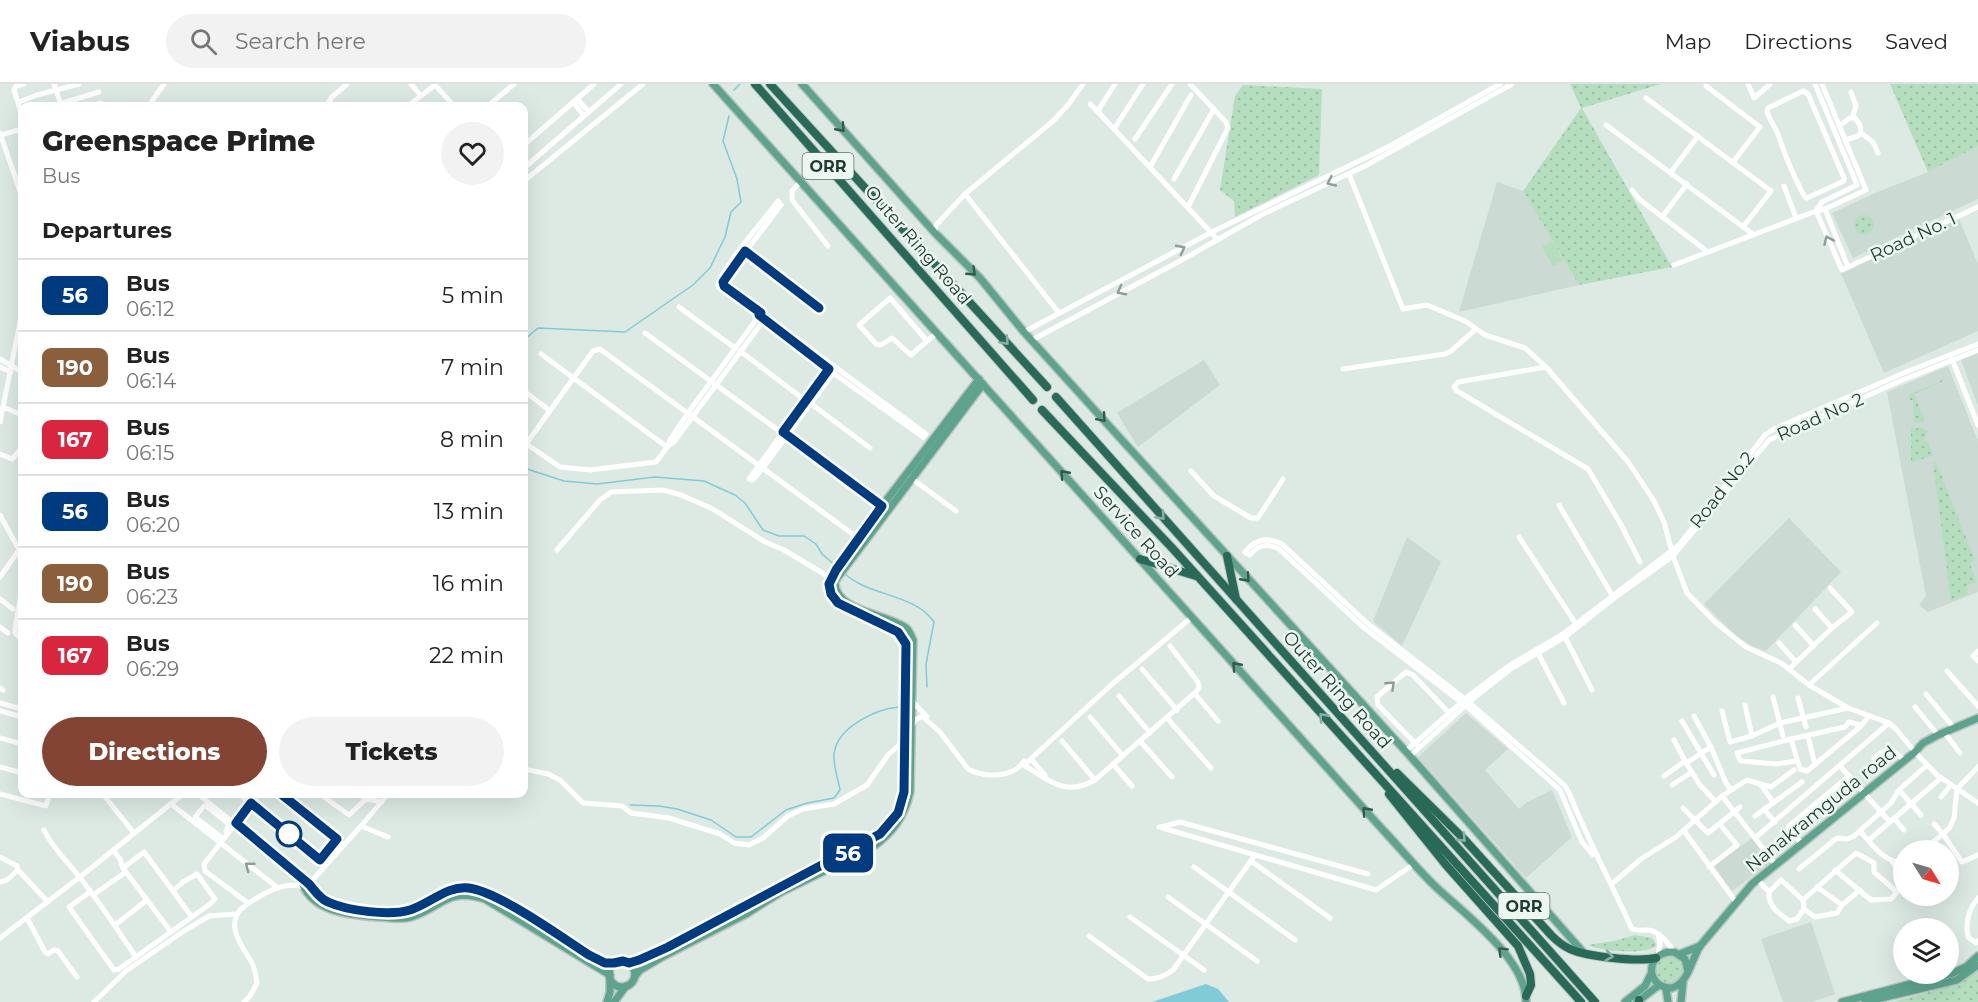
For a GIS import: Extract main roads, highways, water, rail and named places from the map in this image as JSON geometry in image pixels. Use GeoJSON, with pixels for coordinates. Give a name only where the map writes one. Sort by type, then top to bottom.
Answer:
{"type":"FeatureCollection","features":[{"type":"Feature","properties":{"kind":"highway","name":"Outer Ring Road"},"geometry":{"type":"LineString","coordinates":[[755,84],[1033,400]]}},
{"type":"Feature","properties":{"kind":"highway","name":"Outer Ring Road"},"geometry":{"type":"LineString","coordinates":[[770,84],[1047,387]]}},
{"type":"Feature","properties":{"kind":"highway","name":"Outer Ring Road"},"geometry":{"type":"LineString","coordinates":[[1056,397],[1595,1002]]}},
{"type":"Feature","properties":{"kind":"highway","name":"Outer Ring Road"},"geometry":{"type":"LineString","coordinates":[[1042,410],[1198,577],[1581,1002]]}},
{"type":"Feature","properties":{"kind":"highway"},"geometry":{"type":"LineString","coordinates":[[1125,497],[1135,487]]}},
{"type":"Feature","properties":{"kind":"highway"},"geometry":{"type":"LineString","coordinates":[[1227,556],[1237,601]]}},
{"type":"Feature","properties":{"kind":"highway"},"geometry":{"type":"LineString","coordinates":[[1140,559],[1198,577]]}},
{"type":"Feature","properties":{"kind":"highway","name":"ORR"},"geometry":{"type":"LineString","coordinates":[[1361,739],[1464,839],[1551,935],[1567,947],[1583,952],[1642,960],[1657,957]]}},
{"type":"Feature","properties":{"kind":"highway","name":"ORR"},"geometry":{"type":"LineString","coordinates":[[1352,748],[1446,865],[1518,946],[1530,974],[1531,985],[1526,999]]}},
{"type":"Feature","properties":{"kind":"main road","name":"Service Road"},"geometry":{"type":"LineString","coordinates":[[713,84],[1414,864],[1511,959],[1525,986],[1526,999]]}},
{"type":"Feature","properties":{"kind":"main road"},"geometry":{"type":"LineString","coordinates":[[802,84],[935,233],[980,278],[1024,332],[1408,754],[1583,952]]}},
{"type":"Feature","properties":{"kind":"main road"},"geometry":{"type":"LineString","coordinates":[[840,569],[911,478],[981,382]]}},
{"type":"Feature","properties":{"kind":"main road"},"geometry":{"type":"LineString","coordinates":[[306,885],[328,902],[378,912],[408,910],[451,890],[461,888],[483,891],[605,963],[620,961],[629,963],[668,947],[880,834],[890,826],[902,804],[913,640],[908,629],[844,601],[836,591],[833,580],[858,538],[981,382]]}},
{"type":"Feature","properties":{"kind":"main road"},"geometry":{"type":"LineString","coordinates":[[614,1002],[635,976],[655,962],[746,914],[781,892],[883,840],[901,820],[906,808],[911,779],[910,696]]}},
{"type":"Feature","properties":{"kind":"main road","name":"Nanakramguda road"},"geometry":{"type":"LineString","coordinates":[[1700,946],[1736,902],[1773,867],[1915,752],[1923,743],[1975,718]]}},
{"type":"Feature","properties":{"kind":"main road"},"geometry":{"type":"LineString","coordinates":[[301,878],[323,906],[346,914],[400,918],[412,916],[459,894],[470,894],[497,905],[610,977],[616,985],[626,986]]}},
{"type":"Feature","properties":{"kind":"main road"},"geometry":{"type":"LineString","coordinates":[[1625,1002],[1645,986],[1650,978],[1652,964],[1657,957],[1668,952],[1677,953],[1700,946]]}},
{"type":"Feature","properties":{"kind":"main road"},"geometry":{"type":"LineString","coordinates":[[1680,1002],[1683,982],[1700,946]]}},
{"type":"Feature","properties":{"kind":"main road"},"geometry":{"type":"LineString","coordinates":[[1677,953],[1687,966],[1688,972]]}},
{"type":"Feature","properties":{"kind":"main road"},"geometry":{"type":"LineString","coordinates":[[1865,1002],[1953,973],[1966,967],[1978,956]]}},
{"type":"Feature","properties":{"kind":"main road"},"geometry":{"type":"LineString","coordinates":[[607,1002],[610,992],[611,967],[614,963]]}},
{"type":"Feature","properties":{"kind":"main road"},"geometry":{"type":"LineString","coordinates":[[629,963],[634,968],[635,976]]}},
{"type":"Feature","properties":{"kind":"main road"},"geometry":{"type":"LineString","coordinates":[[1842,1002],[1957,980],[1978,965]]}},
{"type":"Feature","properties":{"kind":"main road"},"geometry":{"type":"LineString","coordinates":[[1651,972],[1654,979],[1663,986],[1672,988],[1683,982]]}},
{"type":"Feature","properties":{"kind":"main road"},"geometry":{"type":"LineString","coordinates":[[1638,1001],[1663,986]]}},
{"type":"Feature","properties":{"kind":"main road"},"geometry":{"type":"LineString","coordinates":[[1663,986],[1668,1002]]}},
{"type":"Feature","properties":{"kind":"water"},"geometry":{"type":"Polygon","coordinates":[[[1206,984],[1218,989],[1229,1002],[1152,1002],[1206,984]]]}},
{"type":"Feature","properties":{"kind":"waterway"},"geometry":{"type":"LineString","coordinates":[[734,90],[740,84]]}},
{"type":"Feature","properties":{"kind":"waterway"},"geometry":{"type":"LineString","coordinates":[[528,337],[538,328],[625,332],[693,285],[710,268],[725,237],[731,212],[741,202],[737,179],[723,141],[729,116]]}},
{"type":"Feature","properties":{"kind":"waterway"},"geometry":{"type":"LineString","coordinates":[[528,469],[564,481],[597,484],[655,477],[704,481],[735,495],[745,503],[763,530],[779,536],[804,536],[816,544],[822,554],[836,566]]}},
{"type":"Feature","properties":{"kind":"waterway"},"geometry":{"type":"LineString","coordinates":[[844,573],[866,587],[915,605],[934,622],[926,664],[927,687]]}},
{"type":"Feature","properties":{"kind":"waterway"},"geometry":{"type":"LineString","coordinates":[[630,805],[677,809],[711,820],[736,837],[751,837],[786,810],[834,798],[840,790],[834,754],[842,736],[859,721],[880,711],[899,707]]}}]}
